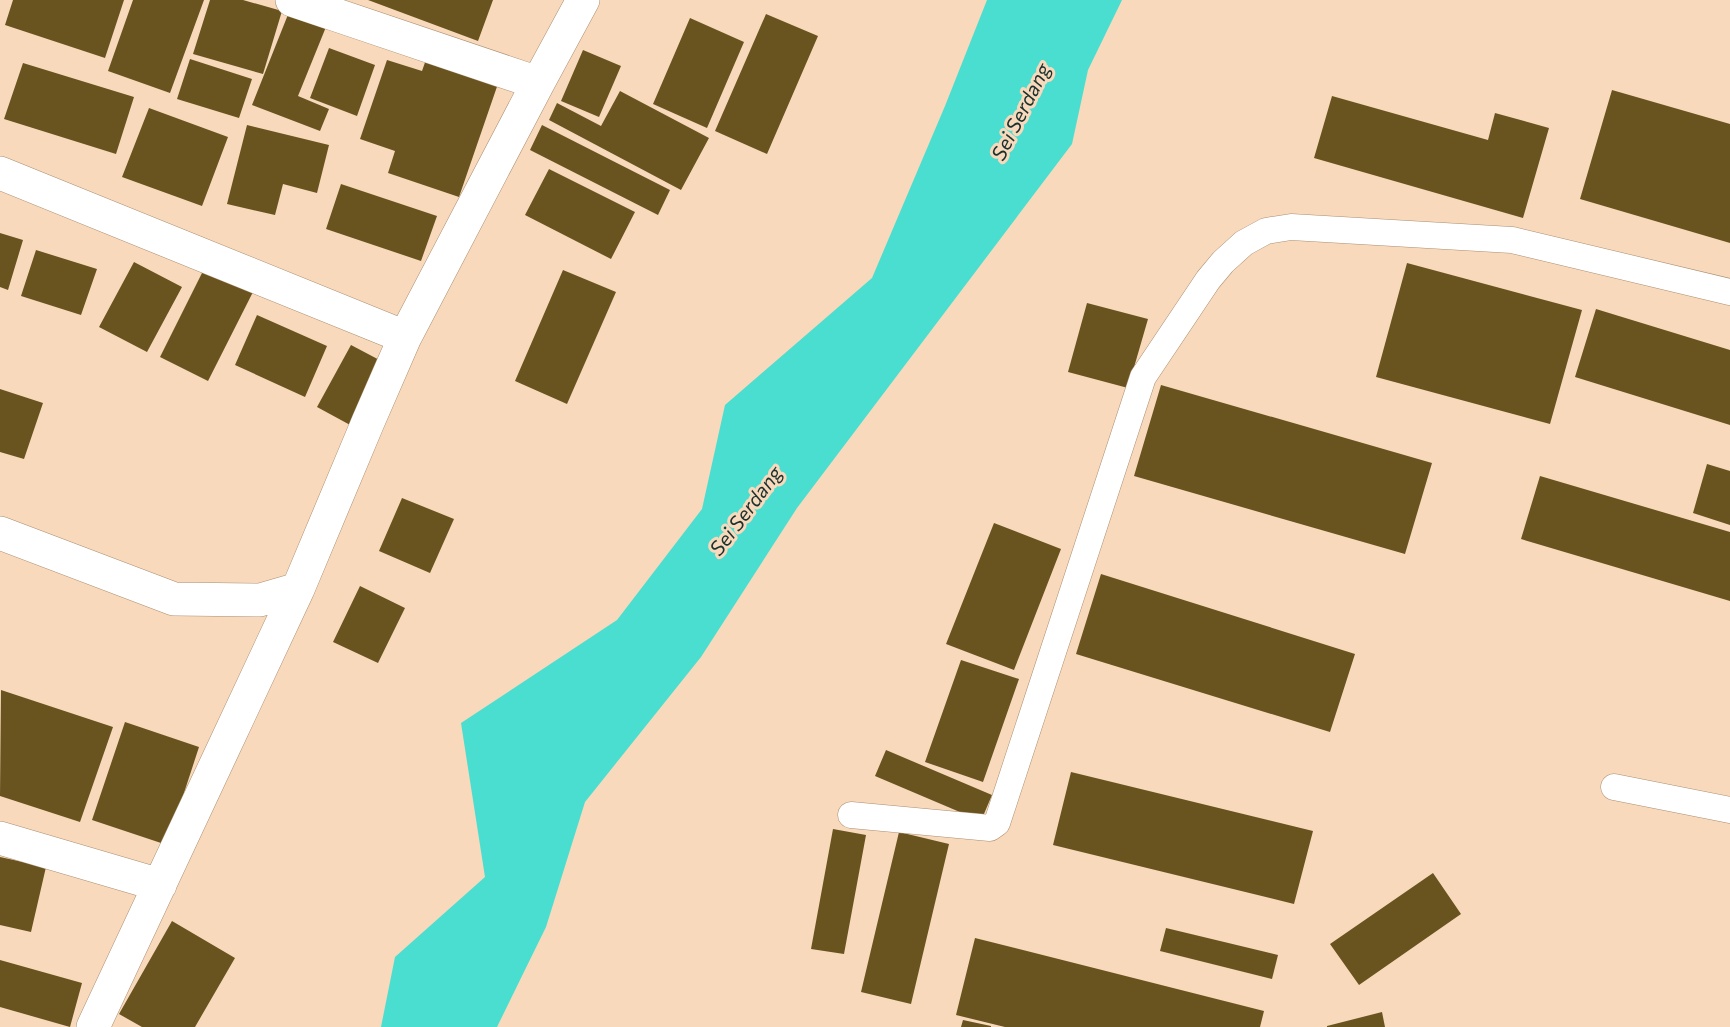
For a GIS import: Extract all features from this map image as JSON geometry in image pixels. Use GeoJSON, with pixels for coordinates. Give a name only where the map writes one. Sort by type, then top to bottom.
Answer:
{"type":"FeatureCollection","features":[{"type":"Feature","properties":{"kind":"street"},"geometry":{"type":"LineString","coordinates":[[292,0],[538,83]]}},
{"type":"Feature","properties":{"kind":"street"},"geometry":{"type":"LineString","coordinates":[[93,1027],[298,589],[405,337],[583,0]]}},
{"type":"Feature","properties":{"kind":"street"},"geometry":{"type":"LineString","coordinates":[[0,172],[405,337]]}},
{"type":"Feature","properties":{"kind":"street"},"geometry":{"type":"LineString","coordinates":[[0,533],[174,599],[260,600],[298,589]]}},
{"type":"Feature","properties":{"kind":"street"},"geometry":{"type":"LineString","coordinates":[[0,838],[160,885]]}},
{"type":"Feature","properties":{"kind":"lane"},"geometry":{"type":"LineString","coordinates":[[851,814],[990,828],[997,822],[1143,377],[1208,280],[1223,262],[1244,243],[1266,231],[1291,227],[1512,240],[1730,292]]}},
{"type":"Feature","properties":{"kind":"lane"},"geometry":{"type":"LineString","coordinates":[[1614,787],[1730,810]]}},
{"type":"Feature","properties":{"kind":"water","name":"Sei Serdang"},"geometry":{"type":"Polygon","coordinates":[[[987,0],[1122,0],[1088,70],[1072,144],[797,508],[701,657],[585,802],[546,927],[497,1027],[381,1027],[395,957],[485,877],[461,723],[617,620],[702,509],[725,405],[872,278],[987,0]]]}},
{"type":"Feature","properties":{"kind":"building"},"geometry":{"type":"Polygon","coordinates":[[[13,0],[124,0],[105,58],[5,25],[13,0]]]}},
{"type":"Feature","properties":{"kind":"building"},"geometry":{"type":"Polygon","coordinates":[[[133,0],[204,0],[170,93],[108,71],[133,0]]]}},
{"type":"Feature","properties":{"kind":"building"},"geometry":{"type":"Polygon","coordinates":[[[210,0],[243,0],[282,11],[263,74],[193,54],[210,0]]]}},
{"type":"Feature","properties":{"kind":"building"},"geometry":{"type":"Polygon","coordinates":[[[368,0],[493,0],[478,41],[368,0]]]}},
{"type":"Feature","properties":{"kind":"building"},"geometry":{"type":"Polygon","coordinates":[[[291,7],[328,22],[298,96],[329,109],[320,131],[252,105],[291,7]]]}},
{"type":"Feature","properties":{"kind":"building"},"geometry":{"type":"Polygon","coordinates":[[[766,14],[818,36],[767,154],[715,131],[766,14]]]}},
{"type":"Feature","properties":{"kind":"building"},"geometry":{"type":"Polygon","coordinates":[[[690,18],[744,42],[707,128],[653,104],[690,18]]]}},
{"type":"Feature","properties":{"kind":"building"},"geometry":{"type":"Polygon","coordinates":[[[329,48],[375,65],[357,116],[310,98],[329,48]]]}},
{"type":"Feature","properties":{"kind":"building"},"geometry":{"type":"Polygon","coordinates":[[[583,50],[621,66],[599,117],[561,101],[583,50]]]}},
{"type":"Feature","properties":{"kind":"building"},"geometry":{"type":"Polygon","coordinates":[[[429,51],[501,75],[459,197],[388,173],[395,151],[360,139],[387,60],[422,71],[429,51]]]}},
{"type":"Feature","properties":{"kind":"building"},"geometry":{"type":"Polygon","coordinates":[[[190,59],[252,79],[239,118],[177,99],[190,59]]]}},
{"type":"Feature","properties":{"kind":"building"},"geometry":{"type":"Polygon","coordinates":[[[23,63],[134,97],[116,154],[4,119],[23,63]]]}},
{"type":"Feature","properties":{"kind":"building"},"geometry":{"type":"Polygon","coordinates":[[[1612,90],[1730,124],[1730,243],[1580,199],[1612,90]]]}},
{"type":"Feature","properties":{"kind":"building"},"geometry":{"type":"Polygon","coordinates":[[[620,91],[709,138],[681,190],[549,120],[557,103],[601,126],[620,91]]]}},
{"type":"Feature","properties":{"kind":"building"},"geometry":{"type":"Polygon","coordinates":[[[1332,96],[1488,140],[1495,113],[1549,128],[1523,218],[1314,158],[1332,96]]]}},
{"type":"Feature","properties":{"kind":"building"},"geometry":{"type":"Polygon","coordinates":[[[149,108],[228,137],[202,206],[122,177],[149,108]]]}},
{"type":"Feature","properties":{"kind":"building"},"geometry":{"type":"Polygon","coordinates":[[[247,125],[329,145],[317,193],[283,184],[275,215],[227,204],[247,125]]]}},
{"type":"Feature","properties":{"kind":"building"},"geometry":{"type":"Polygon","coordinates":[[[542,125],[670,190],[658,215],[530,150],[542,125]]]}},
{"type":"Feature","properties":{"kind":"building"},"geometry":{"type":"Polygon","coordinates":[[[549,169],[635,212],[611,259],[525,215],[549,169]]]}},
{"type":"Feature","properties":{"kind":"building"},"geometry":{"type":"Polygon","coordinates":[[[341,184],[437,216],[421,261],[326,229],[341,184]]]}},
{"type":"Feature","properties":{"kind":"building"},"geometry":{"type":"Polygon","coordinates":[[[0,233],[23,240],[8,290],[0,287],[0,233]]]}},
{"type":"Feature","properties":{"kind":"building"},"geometry":{"type":"Polygon","coordinates":[[[36,250],[97,269],[81,315],[21,296],[36,250]]]}},
{"type":"Feature","properties":{"kind":"building"},"geometry":{"type":"Polygon","coordinates":[[[134,262],[182,287],[147,352],[99,327],[134,262]]]}},
{"type":"Feature","properties":{"kind":"building"},"geometry":{"type":"Polygon","coordinates":[[[1407,263],[1582,310],[1550,424],[1376,377],[1407,263]]]}},
{"type":"Feature","properties":{"kind":"building"},"geometry":{"type":"Polygon","coordinates":[[[206,265],[254,290],[208,381],[160,357],[206,265]]]}},
{"type":"Feature","properties":{"kind":"building"},"geometry":{"type":"Polygon","coordinates":[[[563,270],[616,292],[567,404],[515,381],[563,270]]]}},
{"type":"Feature","properties":{"kind":"building"},"geometry":{"type":"Polygon","coordinates":[[[1087,303],[1148,319],[1128,388],[1068,372],[1087,303]]]}},
{"type":"Feature","properties":{"kind":"building"},"geometry":{"type":"Polygon","coordinates":[[[1596,309],[1730,350],[1730,425],[1575,377],[1596,309]]]}},
{"type":"Feature","properties":{"kind":"building"},"geometry":{"type":"Polygon","coordinates":[[[257,315],[327,346],[305,397],[235,365],[257,315]]]}},
{"type":"Feature","properties":{"kind":"building"},"geometry":{"type":"Polygon","coordinates":[[[351,345],[387,364],[352,426],[317,407],[351,345]]]}},
{"type":"Feature","properties":{"kind":"building"},"geometry":{"type":"Polygon","coordinates":[[[1161,385],[1432,463],[1405,554],[1134,476],[1161,385]]]}},
{"type":"Feature","properties":{"kind":"building"},"geometry":{"type":"Polygon","coordinates":[[[0,389],[43,403],[24,459],[0,452],[0,389]]]}},
{"type":"Feature","properties":{"kind":"building"},"geometry":{"type":"Polygon","coordinates":[[[1707,464],[1730,471],[1730,525],[1693,513],[1707,464]]]}},
{"type":"Feature","properties":{"kind":"building"},"geometry":{"type":"Polygon","coordinates":[[[1540,476],[1730,532],[1730,601],[1521,539],[1540,476]]]}},
{"type":"Feature","properties":{"kind":"building"},"geometry":{"type":"Polygon","coordinates":[[[402,498],[454,519],[430,573],[379,551],[402,498]]]}},
{"type":"Feature","properties":{"kind":"building"},"geometry":{"type":"Polygon","coordinates":[[[994,523],[1061,549],[1014,670],[946,644],[994,523]]]}},
{"type":"Feature","properties":{"kind":"building"},"geometry":{"type":"Polygon","coordinates":[[[1101,574],[1355,654],[1330,732],[1076,654],[1101,574]]]}},
{"type":"Feature","properties":{"kind":"building"},"geometry":{"type":"Polygon","coordinates":[[[360,586],[405,608],[378,663],[333,642],[360,586]]]}},
{"type":"Feature","properties":{"kind":"building"},"geometry":{"type":"Polygon","coordinates":[[[961,660],[1019,679],[983,782],[925,762],[961,660]]]}},
{"type":"Feature","properties":{"kind":"building"},"geometry":{"type":"Polygon","coordinates":[[[1,690],[113,727],[80,822],[0,796],[1,690]]]}},
{"type":"Feature","properties":{"kind":"building"},"geometry":{"type":"Polygon","coordinates":[[[125,722],[199,747],[167,845],[92,820],[125,722]]]}},
{"type":"Feature","properties":{"kind":"building"},"geometry":{"type":"Polygon","coordinates":[[[886,750],[992,795],[981,821],[875,776],[886,750]]]}},
{"type":"Feature","properties":{"kind":"building"},"geometry":{"type":"Polygon","coordinates":[[[1071,772],[1313,831],[1294,904],[1053,845],[1071,772]]]}},
{"type":"Feature","properties":{"kind":"building"},"geometry":{"type":"Polygon","coordinates":[[[833,829],[866,835],[844,954],[811,949],[833,829]]]}},
{"type":"Feature","properties":{"kind":"building"},"geometry":{"type":"Polygon","coordinates":[[[899,832],[949,844],[911,1004],[861,992],[899,832]]]}},
{"type":"Feature","properties":{"kind":"building"},"geometry":{"type":"Polygon","coordinates":[[[0,857],[46,867],[31,932],[0,925],[0,857]]]}},
{"type":"Feature","properties":{"kind":"building"},"geometry":{"type":"Polygon","coordinates":[[[1433,873],[1461,914],[1359,985],[1330,944],[1433,873]]]}},
{"type":"Feature","properties":{"kind":"building"},"geometry":{"type":"Polygon","coordinates":[[[172,921],[235,958],[195,1027],[142,1027],[119,1014],[172,921]]]}},
{"type":"Feature","properties":{"kind":"building"},"geometry":{"type":"Polygon","coordinates":[[[1166,928],[1278,955],[1272,979],[1160,951],[1166,928]]]}},
{"type":"Feature","properties":{"kind":"building"},"geometry":{"type":"Polygon","coordinates":[[[975,938],[1264,1011],[1260,1027],[1005,1027],[956,1015],[975,938]]]}},
{"type":"Feature","properties":{"kind":"building"},"geometry":{"type":"Polygon","coordinates":[[[0,960],[82,983],[70,1027],[0,1007],[0,960]]]}},
{"type":"Feature","properties":{"kind":"building"},"geometry":{"type":"Polygon","coordinates":[[[1382,1012],[1385,1027],[1327,1027],[1327,1026],[1382,1012]]]}},
{"type":"Feature","properties":{"kind":"building"},"geometry":{"type":"Polygon","coordinates":[[[963,1020],[991,1026],[991,1027],[961,1027],[963,1020]]]}}]}
